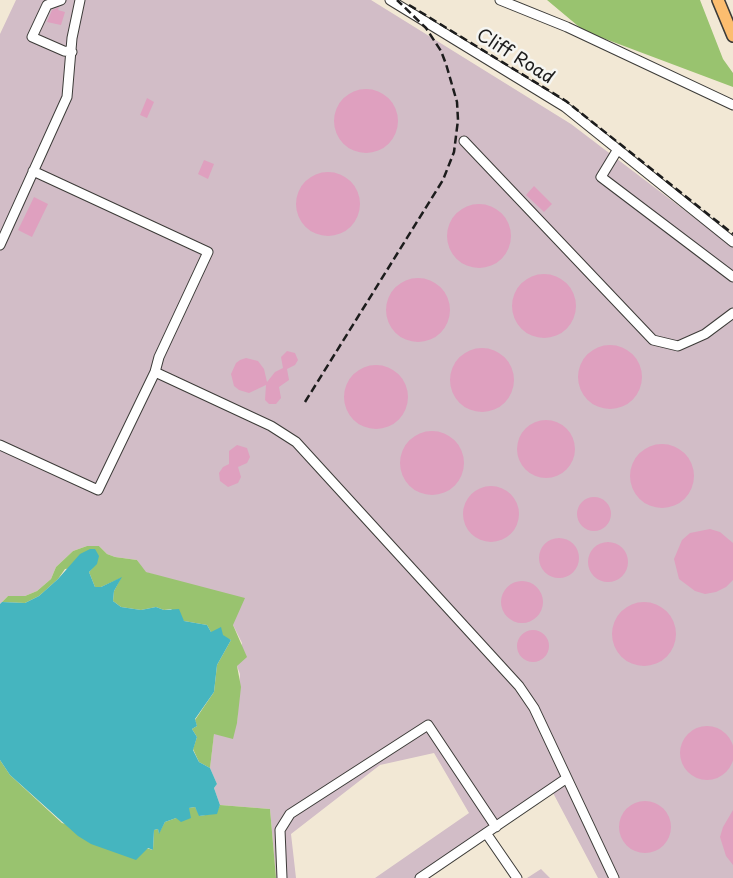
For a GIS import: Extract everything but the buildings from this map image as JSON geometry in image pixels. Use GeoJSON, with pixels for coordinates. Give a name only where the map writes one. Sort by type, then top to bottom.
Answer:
{"type":"FeatureCollection","features":[{"type":"Feature","properties":{"kind":"main road"},"geometry":{"type":"LineString","coordinates":[[718,0],[733,36]]}},
{"type":"Feature","properties":{"kind":"lane"},"geometry":{"type":"LineString","coordinates":[[61,0],[47,5],[32,37],[64,51],[72,52]]}},
{"type":"Feature","properties":{"kind":"lane"},"geometry":{"type":"LineString","coordinates":[[1,242],[67,97],[75,21],[80,0]]}},
{"type":"Feature","properties":{"kind":"lane","name":"Cliff Road"},"geometry":{"type":"LineString","coordinates":[[390,0],[565,107],[733,242]]}},
{"type":"Feature","properties":{"kind":"lane"},"geometry":{"type":"LineString","coordinates":[[500,0],[567,27],[733,105]]}},
{"type":"Feature","properties":{"kind":"lane"},"geometry":{"type":"LineString","coordinates":[[464,140],[653,340],[678,346],[705,334],[733,313]]}},
{"type":"Feature","properties":{"kind":"lane"},"geometry":{"type":"LineString","coordinates":[[618,149],[601,177],[733,278]]}},
{"type":"Feature","properties":{"kind":"lane"},"geometry":{"type":"LineString","coordinates":[[0,445],[98,490],[155,372],[159,357],[208,252],[33,171]]}},
{"type":"Feature","properties":{"kind":"lane"},"geometry":{"type":"LineString","coordinates":[[155,372],[272,426],[296,442],[509,672],[534,708],[614,878]]}},
{"type":"Feature","properties":{"kind":"lane"},"geometry":{"type":"LineString","coordinates":[[282,878],[280,830],[290,814],[428,725],[496,826]]}},
{"type":"Feature","properties":{"kind":"lane"},"geometry":{"type":"LineString","coordinates":[[420,878],[567,778]]}},
{"type":"Feature","properties":{"kind":"lane"},"geometry":{"type":"LineString","coordinates":[[486,833],[516,878]]}},
{"type":"Feature","properties":{"kind":"shaded area"},"geometry":{"type":"Polygon","coordinates":[[[16,0],[371,0],[571,124],[733,247],[733,878],[598,878],[552,791],[426,878],[375,878],[469,813],[434,753],[380,765],[291,834],[296,878],[276,878],[270,809],[220,805],[214,788],[217,784],[210,768],[214,733],[237,723],[240,674],[237,666],[242,643],[233,625],[155,575],[145,572],[137,560],[115,557],[107,554],[99,546],[87,546],[73,551],[56,567],[51,579],[37,591],[25,596],[8,596],[0,604],[0,34],[16,0]]]}},
{"type":"Feature","properties":{"kind":"shaded area"},"geometry":{"type":"Polygon","coordinates":[[[541,869],[550,878],[527,878],[541,869]]]}},
{"type":"Feature","properties":{"kind":"green space"},"geometry":{"type":"Polygon","coordinates":[[[547,0],[700,0],[723,59],[733,73],[733,87],[584,31],[547,0]]]}},
{"type":"Feature","properties":{"kind":"green space"},"geometry":{"type":"Polygon","coordinates":[[[87,546],[99,546],[107,554],[115,557],[137,560],[146,572],[245,598],[233,625],[247,657],[237,666],[241,687],[237,723],[233,739],[214,734],[210,768],[199,762],[193,749],[197,737],[192,729],[197,726],[195,720],[214,692],[217,665],[231,640],[211,632],[207,625],[184,621],[171,609],[164,610],[156,607],[141,610],[121,607],[113,601],[114,591],[121,578],[101,587],[95,587],[89,572],[94,566],[65,569],[58,579],[39,596],[25,603],[2,602],[8,596],[25,596],[37,591],[51,579],[56,567],[73,551],[87,546]]]}},
{"type":"Feature","properties":{"kind":"green space"},"geometry":{"type":"Polygon","coordinates":[[[0,760],[10,775],[62,823],[153,850],[154,830],[158,829],[159,833],[165,822],[176,818],[189,808],[195,807],[200,816],[216,813],[220,805],[270,809],[276,878],[0,878],[0,760]]]}},
{"type":"Feature","properties":{"kind":"water"},"geometry":{"type":"Polygon","coordinates":[[[90,549],[95,549],[99,556],[97,564],[89,572],[95,587],[101,587],[122,577],[114,591],[113,601],[121,607],[141,610],[156,607],[164,610],[179,609],[184,621],[207,625],[211,632],[221,627],[223,635],[231,640],[217,665],[214,692],[195,719],[197,726],[192,729],[197,737],[193,750],[199,762],[210,768],[217,784],[214,788],[220,805],[217,814],[199,816],[195,807],[189,808],[191,818],[181,822],[176,818],[165,822],[159,834],[158,829],[154,830],[153,850],[148,848],[136,860],[91,844],[78,836],[10,775],[0,760],[0,604],[2,602],[25,603],[39,596],[58,579],[80,554],[90,549]]]}},
{"type":"Feature","properties":{"kind":"railway"},"geometry":{"type":"LineString","coordinates":[[305,402],[443,180],[454,152],[458,120],[457,102],[446,64],[441,51],[426,28],[397,0]]}},
{"type":"Feature","properties":{"kind":"railway"},"geometry":{"type":"LineString","coordinates":[[409,5],[566,101],[733,234]]}}]}
